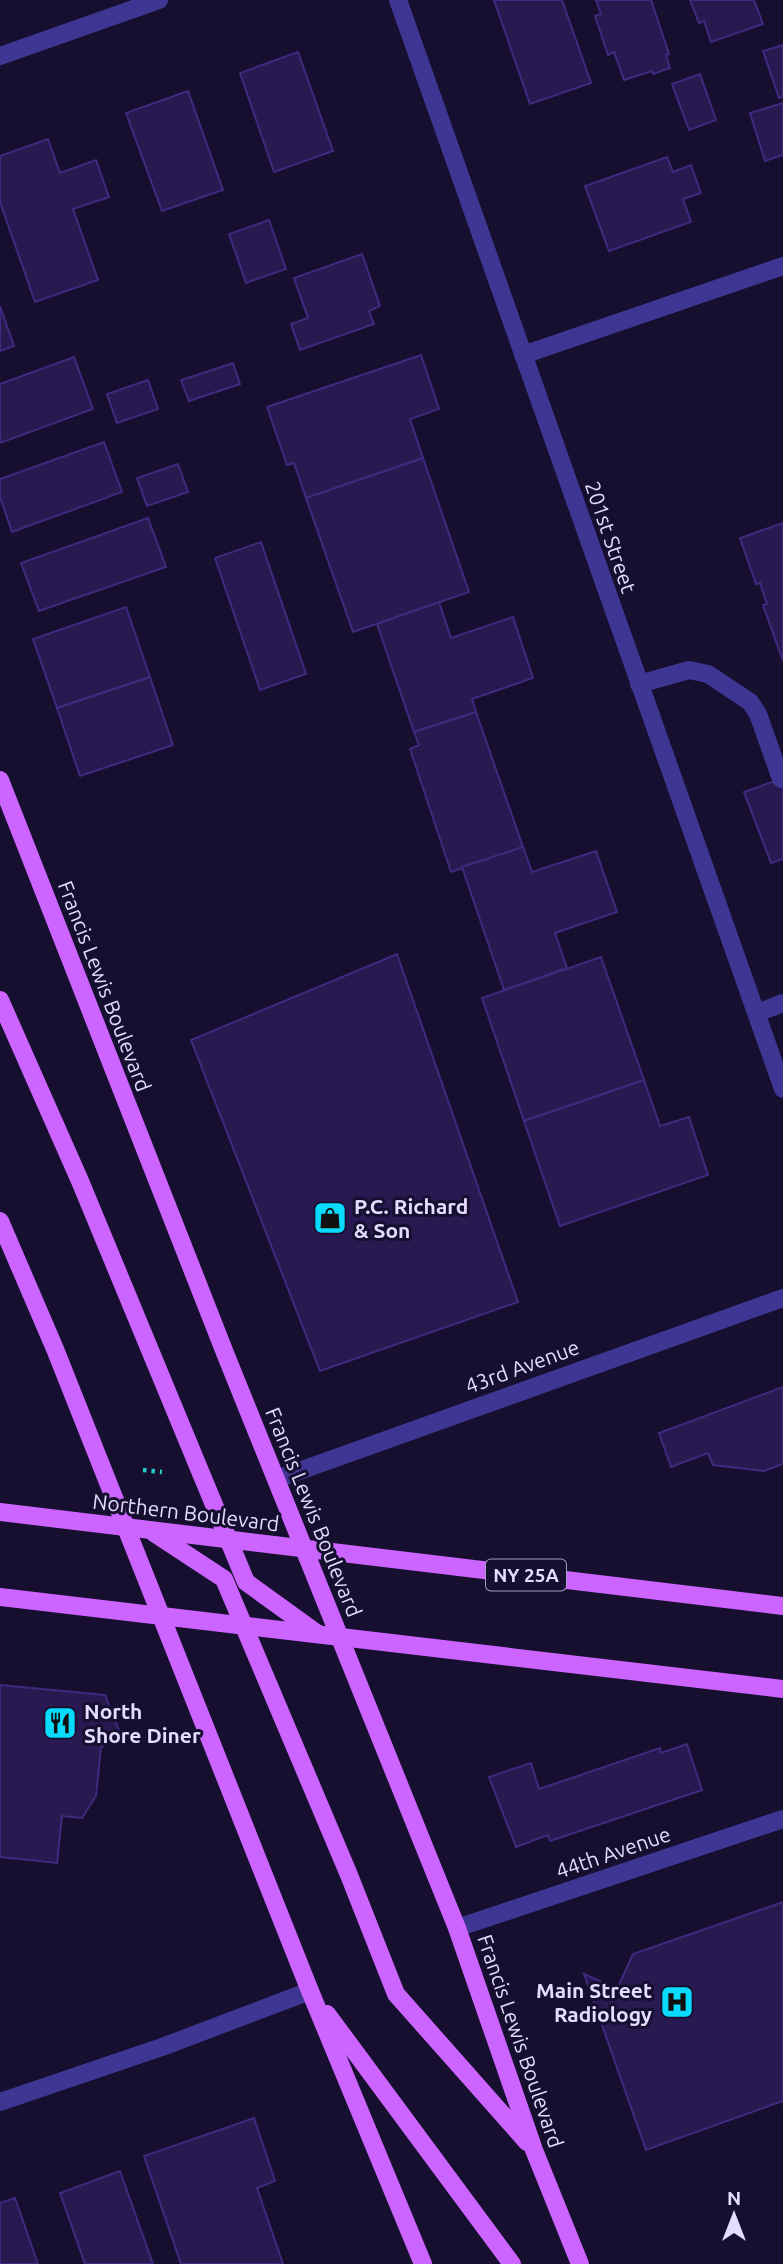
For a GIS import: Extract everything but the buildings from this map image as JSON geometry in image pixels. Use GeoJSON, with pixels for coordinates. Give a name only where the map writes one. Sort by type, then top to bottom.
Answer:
{"type":"FeatureCollection","features":[{"type":"Feature","properties":{"kind":"main road","name":"Francis Lewis Boulevard"},"geometry":{"type":"LineString","coordinates":[[0,780],[457,1928],[534,2150],[580,2264]]}},
{"type":"Feature","properties":{"kind":"main road"},"geometry":{"type":"LineString","coordinates":[[0,1000],[79,1181],[246,1582],[320,1635]]}},
{"type":"Feature","properties":{"kind":"main road"},"geometry":{"type":"LineString","coordinates":[[0,1221],[55,1349],[310,1991],[423,2264]]}},
{"type":"Feature","properties":{"kind":"main road","name":"Northern Boulevard"},"geometry":{"type":"LineString","coordinates":[[0,1512],[783,1606]]}},
{"type":"Feature","properties":{"kind":"main road"},"geometry":{"type":"LineString","coordinates":[[150,1530],[224,1579],[349,1875],[396,1994],[534,2150]]}},
{"type":"Feature","properties":{"kind":"main road"},"geometry":{"type":"LineString","coordinates":[[0,1597],[783,1689]]}},
{"type":"Feature","properties":{"kind":"main road"},"geometry":{"type":"LineString","coordinates":[[310,1991],[512,2264]]}},
{"type":"Feature","properties":{"kind":"street"},"geometry":{"type":"LineString","coordinates":[[0,56],[159,0]]}},
{"type":"Feature","properties":{"kind":"street","name":"201st Street"},"geometry":{"type":"LineString","coordinates":[[398,0],[783,1089]]}},
{"type":"Feature","properties":{"kind":"street"},"geometry":{"type":"LineString","coordinates":[[523,355],[783,266]]}},
{"type":"Feature","properties":{"kind":"street"},"geometry":{"type":"LineString","coordinates":[[639,684],[689,670],[709,674],[750,702],[758,714],[781,779]]}},
{"type":"Feature","properties":{"kind":"street"},"geometry":{"type":"LineString","coordinates":[[757,1013],[783,1003]]}},
{"type":"Feature","properties":{"kind":"street","name":"43rd Avenue"},"geometry":{"type":"LineString","coordinates":[[277,1479],[783,1298]]}},
{"type":"Feature","properties":{"kind":"street","name":"44th Avenue"},"geometry":{"type":"LineString","coordinates":[[457,1928],[783,1819]]}},
{"type":"Feature","properties":{"kind":"street"},"geometry":{"type":"LineString","coordinates":[[0,2102],[162,2047],[310,1991]]}},
{"type":"Feature","properties":{"kind":"place","name":"P.C. Richard & Son"},"geometry":{"type":"Point","coordinates":[330,1218]}},
{"type":"Feature","properties":{"kind":"place","name":"North Shore Diner"},"geometry":{"type":"Point","coordinates":[60,1723]}},
{"type":"Feature","properties":{"kind":"place","name":"Main Street Radiology"},"geometry":{"type":"Point","coordinates":[677,2002]}}]}
